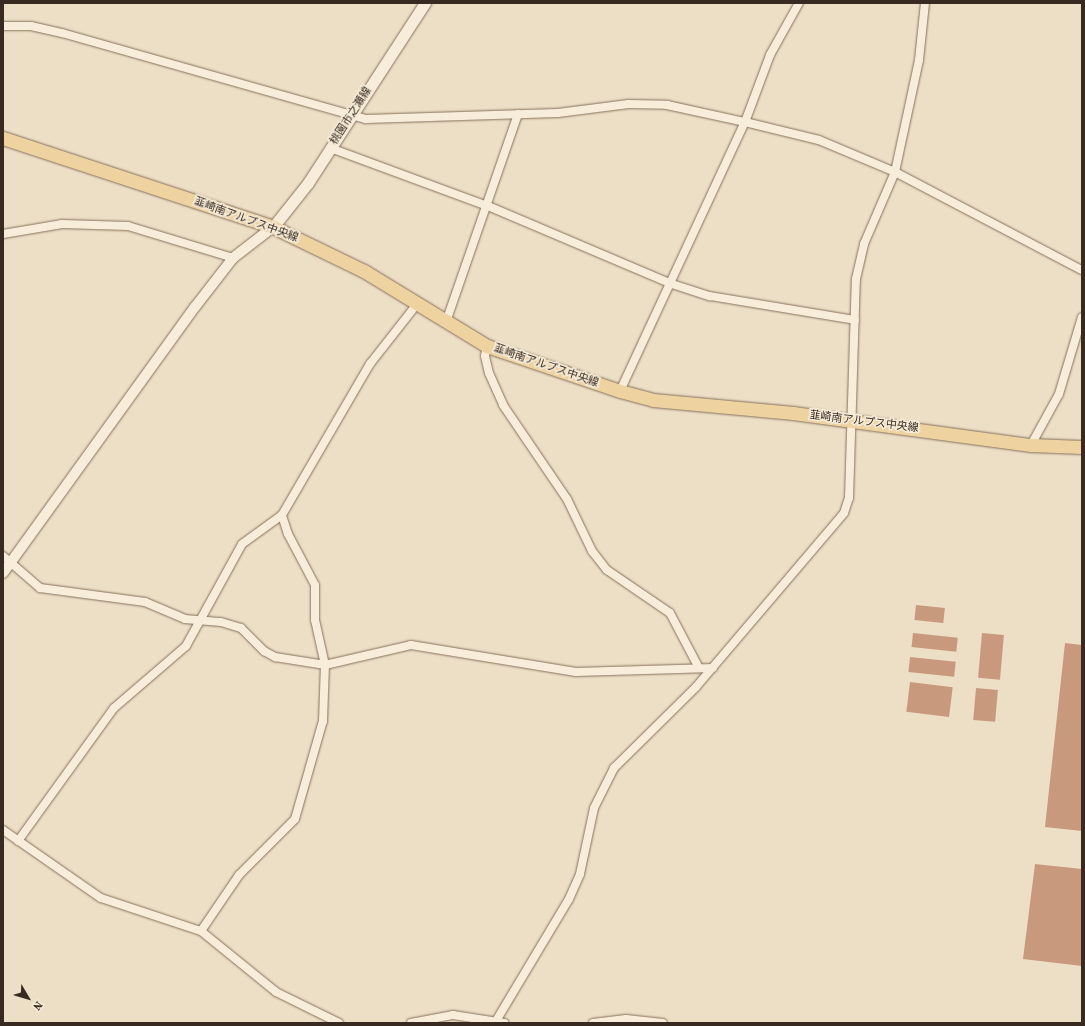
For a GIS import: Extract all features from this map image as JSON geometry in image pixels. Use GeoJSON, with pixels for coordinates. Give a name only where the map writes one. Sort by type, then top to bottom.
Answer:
{"type":"FeatureCollection","features":[{"type":"Feature","properties":{"kind":"main road","name":"桃園市之瀬線"},"geometry":{"type":"LineString","coordinates":[[273,227],[330,148],[425,3]]}},
{"type":"Feature","properties":{"kind":"main road","name":"韮崎南アルプス中央線"},"geometry":{"type":"LineString","coordinates":[[3,138],[273,227],[338,256],[487,346],[620,391],[653,400],[852,420],[1031,445],[1082,447]]}},
{"type":"Feature","properties":{"kind":"street"},"geometry":{"type":"LineString","coordinates":[[620,391],[672,284],[745,122],[770,55],[799,3]]}},
{"type":"Feature","properties":{"kind":"street"},"geometry":{"type":"LineString","coordinates":[[411,1023],[453,1015],[500,1022],[569,899],[580,874],[594,808],[614,768],[713,668],[844,513],[849,498],[856,279],[864,244],[895,172],[919,60],[925,3]]}},
{"type":"Feature","properties":{"kind":"street"},"geometry":{"type":"LineString","coordinates":[[3,26],[31,26],[62,33],[350,116],[366,119],[518,114],[628,104],[667,105],[745,122],[819,140],[895,172],[960,204],[1023,243],[1082,270]]}},
{"type":"Feature","properties":{"kind":"street"},"geometry":{"type":"LineString","coordinates":[[446,322],[488,206],[518,114]]}},
{"type":"Feature","properties":{"kind":"street"},"geometry":{"type":"LineString","coordinates":[[330,148],[488,206],[672,284],[710,296],[855,320]]}},
{"type":"Feature","properties":{"kind":"street"},"geometry":{"type":"LineString","coordinates":[[3,234],[62,224],[128,226],[233,258]]}},
{"type":"Feature","properties":{"kind":"street"},"geometry":{"type":"LineString","coordinates":[[3,573],[7,559],[233,258],[273,227]]}},
{"type":"Feature","properties":{"kind":"street"},"geometry":{"type":"LineString","coordinates":[[18,841],[114,708],[146,677],[186,646],[202,622],[242,544],[282,515],[370,364],[417,304]]}},
{"type":"Feature","properties":{"kind":"street"},"geometry":{"type":"LineString","coordinates":[[1031,445],[1059,394],[1082,317]]}},
{"type":"Feature","properties":{"kind":"street"},"geometry":{"type":"LineString","coordinates":[[487,346],[485,356],[489,373],[503,405],[567,499],[592,551],[608,570],[670,613],[699,668]]}},
{"type":"Feature","properties":{"kind":"street"},"geometry":{"type":"LineString","coordinates":[[202,931],[238,875],[295,819],[323,721],[325,665],[315,620],[315,585],[288,534],[282,515]]}},
{"type":"Feature","properties":{"kind":"street"},"geometry":{"type":"LineString","coordinates":[[7,559],[40,588],[53,593],[145,602],[185,619],[202,622],[221,622],[241,628],[264,651],[275,657],[325,665],[412,645],[576,672],[713,668]]}},
{"type":"Feature","properties":{"kind":"street"},"geometry":{"type":"LineString","coordinates":[[3,830],[101,898],[202,931],[276,992],[339,1023]]}},
{"type":"Feature","properties":{"kind":"street"},"geometry":{"type":"LineString","coordinates":[[593,1023],[626,1019],[663,1023]]}},
{"type":"Feature","properties":{"kind":"building"},"geometry":{"type":"Polygon","coordinates":[[[916,605],[945,608],[943,623],[914,620],[916,605]]]}},
{"type":"Feature","properties":{"kind":"building"},"geometry":{"type":"Polygon","coordinates":[[[913,633],[958,638],[956,652],[912,647],[913,633]]]}},
{"type":"Feature","properties":{"kind":"building"},"geometry":{"type":"Polygon","coordinates":[[[982,633],[1004,635],[1000,680],[978,678],[982,633]]]}},
{"type":"Feature","properties":{"kind":"building"},"geometry":{"type":"Polygon","coordinates":[[[1065,643],[1082,645],[1082,831],[1045,827],[1065,643]]]}},
{"type":"Feature","properties":{"kind":"building"},"geometry":{"type":"Polygon","coordinates":[[[910,657],[956,662],[954,677],[908,672],[910,657]]]}},
{"type":"Feature","properties":{"kind":"building"},"geometry":{"type":"Polygon","coordinates":[[[910,682],[953,687],[949,717],[906,712],[910,682]]]}},
{"type":"Feature","properties":{"kind":"building"},"geometry":{"type":"Polygon","coordinates":[[[976,688],[998,690],[995,722],[973,720],[976,688]]]}},
{"type":"Feature","properties":{"kind":"building"},"geometry":{"type":"Polygon","coordinates":[[[1035,864],[1082,869],[1082,966],[1023,959],[1035,864]]]}}]}
